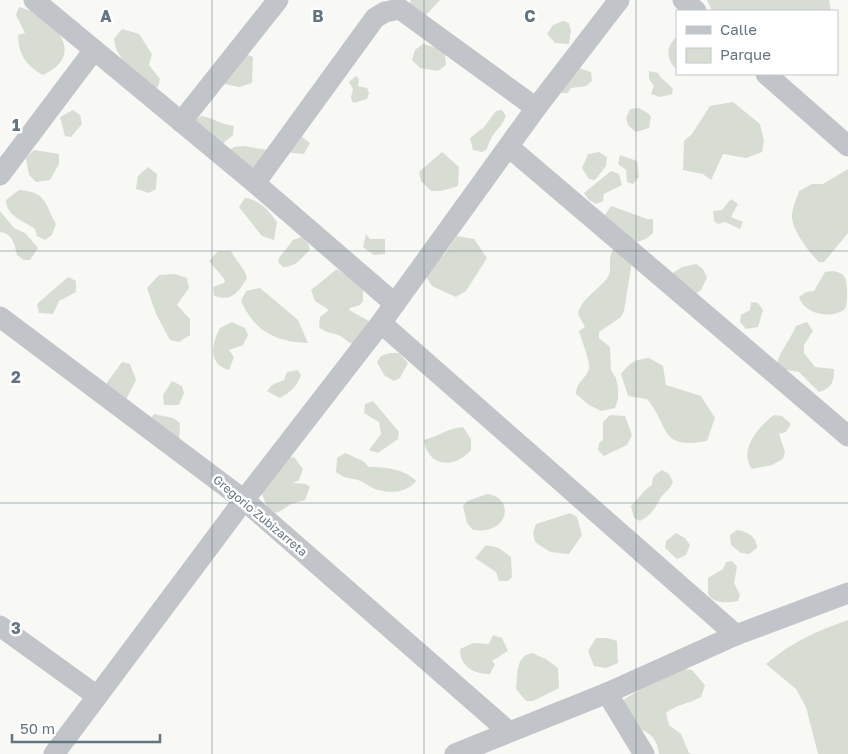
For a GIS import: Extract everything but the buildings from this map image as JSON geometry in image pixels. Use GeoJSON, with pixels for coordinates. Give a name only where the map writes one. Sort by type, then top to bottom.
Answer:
{"type":"FeatureCollection","features":[{"type":"Feature","properties":{"kind":"street"},"geometry":{"type":"LineString","coordinates":[[34,0],[255,183],[395,304]]}},
{"type":"Feature","properties":{"kind":"street"},"geometry":{"type":"LineString","coordinates":[[181,122],[278,0]]}},
{"type":"Feature","properties":{"kind":"street"},"geometry":{"type":"LineString","coordinates":[[57,753],[97,696],[244,500],[381,323],[510,148],[536,108],[619,0]]}},
{"type":"Feature","properties":{"kind":"street"},"geometry":{"type":"LineString","coordinates":[[683,0],[695,10]]}},
{"type":"Feature","properties":{"kind":"street"},"geometry":{"type":"LineString","coordinates":[[255,183],[375,18],[385,12],[400,9],[536,108]]}},
{"type":"Feature","properties":{"kind":"street"},"geometry":{"type":"LineString","coordinates":[[0,175],[94,50]]}},
{"type":"Feature","properties":{"kind":"street"},"geometry":{"type":"LineString","coordinates":[[767,75],[848,146]]}},
{"type":"Feature","properties":{"kind":"street"},"geometry":{"type":"LineString","coordinates":[[510,148],[846,429]]}},
{"type":"Feature","properties":{"kind":"street","name":"Gregorio Zubizarreta"},"geometry":{"type":"LineString","coordinates":[[0,317],[244,500],[508,731]]}},
{"type":"Feature","properties":{"kind":"street"},"geometry":{"type":"LineString","coordinates":[[381,323],[736,635]]}},
{"type":"Feature","properties":{"kind":"street"},"geometry":{"type":"LineString","coordinates":[[455,754],[508,731],[607,693],[736,635],[848,593]]}},
{"type":"Feature","properties":{"kind":"street"},"geometry":{"type":"LineString","coordinates":[[0,626],[97,696]]}},
{"type":"Feature","properties":{"kind":"street"},"geometry":{"type":"LineString","coordinates":[[607,693],[644,754]]}},
{"type":"Feature","properties":{"kind":"green space"},"geometry":{"type":"Polygon","coordinates":[[[411,0],[440,0],[427,14],[421,16],[409,6],[411,0]]]}},
{"type":"Feature","properties":{"kind":"green space"},"geometry":{"type":"Polygon","coordinates":[[[707,0],[829,0],[831,10],[712,10],[707,0]]]}},
{"type":"Feature","properties":{"kind":"green space"},"geometry":{"type":"Polygon","coordinates":[[[19,7],[42,15],[53,26],[63,41],[65,48],[62,60],[51,71],[43,75],[28,64],[22,54],[18,35],[25,33],[16,15],[19,7]]]}},
{"type":"Feature","properties":{"kind":"green space"},"geometry":{"type":"Polygon","coordinates":[[[563,21],[569,23],[571,31],[569,44],[555,43],[547,34],[553,25],[563,21]]]}},
{"type":"Feature","properties":{"kind":"green space"},"geometry":{"type":"Polygon","coordinates":[[[122,29],[139,34],[152,54],[149,65],[160,79],[158,87],[150,89],[118,53],[114,39],[122,29]]]}},
{"type":"Feature","properties":{"kind":"green space"},"geometry":{"type":"Polygon","coordinates":[[[676,38],[676,69],[668,53],[676,38]]]}},
{"type":"Feature","properties":{"kind":"green space"},"geometry":{"type":"Polygon","coordinates":[[[423,44],[437,48],[445,54],[446,65],[438,71],[420,68],[412,60],[415,50],[423,44]]]}},
{"type":"Feature","properties":{"kind":"green space"},"geometry":{"type":"Polygon","coordinates":[[[243,53],[253,57],[252,83],[239,87],[224,84],[243,53]]]}},
{"type":"Feature","properties":{"kind":"green space"},"geometry":{"type":"Polygon","coordinates":[[[576,67],[591,72],[592,81],[586,86],[571,88],[568,93],[561,93],[576,67]]]}},
{"type":"Feature","properties":{"kind":"green space"},"geometry":{"type":"Polygon","coordinates":[[[649,71],[658,73],[673,89],[672,94],[660,97],[651,94],[654,86],[649,79],[649,71]]]}},
{"type":"Feature","properties":{"kind":"green space"},"geometry":{"type":"Polygon","coordinates":[[[356,76],[359,79],[358,86],[367,88],[369,93],[367,99],[353,103],[351,97],[353,89],[349,82],[356,76]]]}},
{"type":"Feature","properties":{"kind":"green space"},"geometry":{"type":"Polygon","coordinates":[[[733,102],[760,124],[764,141],[762,152],[746,158],[723,154],[711,180],[703,174],[683,170],[684,141],[692,134],[710,106],[733,102]]]}},
{"type":"Feature","properties":{"kind":"green space"},"geometry":{"type":"Polygon","coordinates":[[[639,108],[651,117],[649,128],[636,132],[628,125],[626,118],[630,109],[639,108]]]}},
{"type":"Feature","properties":{"kind":"green space"},"geometry":{"type":"Polygon","coordinates":[[[73,110],[80,115],[82,124],[71,137],[65,136],[60,117],[73,110]]]}},
{"type":"Feature","properties":{"kind":"green space"},"geometry":{"type":"Polygon","coordinates":[[[502,110],[506,116],[491,138],[487,149],[482,152],[473,150],[470,138],[484,127],[496,111],[502,110]]]}},
{"type":"Feature","properties":{"kind":"green space"},"geometry":{"type":"Polygon","coordinates":[[[201,116],[234,126],[233,135],[220,146],[195,120],[201,116]]]}},
{"type":"Feature","properties":{"kind":"green space"},"geometry":{"type":"Polygon","coordinates":[[[301,136],[310,143],[304,154],[292,153],[284,148],[301,136]]]}},
{"type":"Feature","properties":{"kind":"green space"},"geometry":{"type":"Polygon","coordinates":[[[244,146],[268,150],[253,181],[227,152],[234,147],[244,146]]]}},
{"type":"Feature","properties":{"kind":"green space"},"geometry":{"type":"Polygon","coordinates":[[[34,150],[59,154],[59,164],[50,180],[36,182],[29,175],[26,158],[34,150]]]}},
{"type":"Feature","properties":{"kind":"green space"},"geometry":{"type":"Polygon","coordinates":[[[442,152],[459,167],[458,186],[441,191],[431,191],[421,181],[419,172],[442,152]]]}},
{"type":"Feature","properties":{"kind":"green space"},"geometry":{"type":"Polygon","coordinates":[[[599,152],[607,157],[606,166],[595,180],[589,179],[582,168],[588,154],[599,152]]]}},
{"type":"Feature","properties":{"kind":"green space"},"geometry":{"type":"Polygon","coordinates":[[[620,155],[637,161],[639,177],[633,184],[627,182],[626,170],[618,164],[620,155]]]}},
{"type":"Feature","properties":{"kind":"green space"},"geometry":{"type":"Polygon","coordinates":[[[148,167],[157,174],[156,189],[149,193],[136,189],[138,176],[148,167]]]}},
{"type":"Feature","properties":{"kind":"green space"},"geometry":{"type":"Polygon","coordinates":[[[848,169],[848,233],[824,262],[819,262],[807,248],[793,224],[792,211],[794,204],[799,191],[812,184],[823,184],[848,169]]]}},
{"type":"Feature","properties":{"kind":"green space"},"geometry":{"type":"Polygon","coordinates":[[[611,171],[619,174],[622,185],[604,194],[603,201],[596,204],[589,200],[584,193],[611,171]]]}},
{"type":"Feature","properties":{"kind":"green space"},"geometry":{"type":"Polygon","coordinates":[[[19,190],[35,193],[44,200],[56,224],[52,235],[45,240],[37,236],[35,229],[16,218],[9,210],[6,200],[19,190]]]}},
{"type":"Feature","properties":{"kind":"green space"},"geometry":{"type":"Polygon","coordinates":[[[245,198],[259,203],[277,222],[274,240],[262,236],[239,207],[245,198]]]}},
{"type":"Feature","properties":{"kind":"green space"},"geometry":{"type":"Polygon","coordinates":[[[731,199],[738,204],[731,217],[743,222],[740,229],[725,222],[718,224],[714,221],[713,211],[722,210],[731,199]]]}},
{"type":"Feature","properties":{"kind":"green space"},"geometry":{"type":"Polygon","coordinates":[[[611,206],[647,219],[653,219],[653,233],[646,239],[634,243],[605,222],[605,215],[611,206]]]}},
{"type":"Feature","properties":{"kind":"green space"},"geometry":{"type":"Polygon","coordinates":[[[0,211],[14,228],[25,233],[38,248],[30,260],[24,260],[17,255],[10,237],[0,232],[0,211]]]}},
{"type":"Feature","properties":{"kind":"green space"},"geometry":{"type":"Polygon","coordinates":[[[366,234],[370,239],[385,239],[385,254],[374,255],[363,247],[366,234]]]}},
{"type":"Feature","properties":{"kind":"green space"},"geometry":{"type":"Polygon","coordinates":[[[457,236],[474,239],[487,258],[466,291],[456,297],[432,286],[423,272],[444,255],[457,236]]]}},
{"type":"Feature","properties":{"kind":"green space"},"geometry":{"type":"Polygon","coordinates":[[[301,237],[308,243],[310,249],[295,264],[283,267],[278,262],[279,258],[293,240],[301,237]]]}},
{"type":"Feature","properties":{"kind":"green space"},"geometry":{"type":"Polygon","coordinates":[[[615,247],[632,262],[624,311],[621,317],[599,332],[599,338],[610,347],[611,370],[616,378],[618,388],[618,399],[615,408],[601,411],[589,405],[576,394],[577,387],[589,369],[579,331],[585,327],[578,314],[586,299],[608,277],[610,259],[615,247]]]}},
{"type":"Feature","properties":{"kind":"green space"},"geometry":{"type":"Polygon","coordinates":[[[218,251],[231,251],[247,278],[238,291],[226,298],[214,296],[213,287],[224,283],[225,280],[209,261],[218,251]]]}},
{"type":"Feature","properties":{"kind":"green space"},"geometry":{"type":"Polygon","coordinates":[[[696,264],[703,269],[707,278],[701,290],[691,297],[671,274],[682,267],[696,264]]]}},
{"type":"Feature","properties":{"kind":"green space"},"geometry":{"type":"Polygon","coordinates":[[[337,269],[363,287],[363,301],[360,305],[349,310],[369,321],[355,344],[319,327],[320,317],[329,310],[315,301],[311,290],[337,269]]]}},
{"type":"Feature","properties":{"kind":"green space"},"geometry":{"type":"Polygon","coordinates":[[[833,271],[842,274],[845,279],[847,303],[845,309],[826,315],[806,308],[799,297],[806,292],[814,291],[825,272],[833,271]]]}},
{"type":"Feature","properties":{"kind":"green space"},"geometry":{"type":"Polygon","coordinates":[[[175,274],[187,278],[189,288],[177,305],[190,319],[190,335],[179,342],[170,340],[156,314],[147,288],[159,275],[175,274]]]}},
{"type":"Feature","properties":{"kind":"green space"},"geometry":{"type":"Polygon","coordinates":[[[68,277],[76,281],[76,292],[59,301],[53,314],[39,313],[37,304],[68,277]]]}},
{"type":"Feature","properties":{"kind":"green space"},"geometry":{"type":"Polygon","coordinates":[[[260,288],[298,320],[308,343],[276,337],[260,328],[253,320],[241,301],[246,291],[260,288]]]}},
{"type":"Feature","properties":{"kind":"green space"},"geometry":{"type":"Polygon","coordinates":[[[751,302],[758,303],[763,310],[758,327],[746,329],[740,322],[741,315],[750,310],[751,302]]]}},
{"type":"Feature","properties":{"kind":"green space"},"geometry":{"type":"Polygon","coordinates":[[[232,322],[245,328],[248,335],[243,345],[229,350],[234,357],[229,370],[217,363],[213,352],[220,328],[232,322]]]}},
{"type":"Feature","properties":{"kind":"green space"},"geometry":{"type":"Polygon","coordinates":[[[807,322],[813,331],[804,345],[804,353],[815,367],[834,369],[831,384],[827,389],[819,392],[799,372],[786,370],[777,364],[796,326],[807,322]]]}},
{"type":"Feature","properties":{"kind":"green space"},"geometry":{"type":"Polygon","coordinates":[[[399,353],[408,363],[400,378],[394,381],[384,375],[377,362],[381,356],[399,353]]]}},
{"type":"Feature","properties":{"kind":"green space"},"geometry":{"type":"Polygon","coordinates":[[[649,358],[663,366],[666,385],[701,396],[715,418],[707,441],[691,443],[673,439],[667,433],[647,399],[628,396],[621,374],[633,362],[649,358]]]}},
{"type":"Feature","properties":{"kind":"green space"},"geometry":{"type":"Polygon","coordinates":[[[122,362],[130,364],[136,380],[126,400],[106,384],[122,362]]]}},
{"type":"Feature","properties":{"kind":"green space"},"geometry":{"type":"Polygon","coordinates":[[[298,370],[301,375],[295,386],[280,398],[267,391],[272,385],[284,380],[287,372],[298,370]]]}},
{"type":"Feature","properties":{"kind":"green space"},"geometry":{"type":"Polygon","coordinates":[[[172,381],[182,386],[184,393],[179,405],[164,405],[163,395],[172,381]]]}},
{"type":"Feature","properties":{"kind":"green space"},"geometry":{"type":"Polygon","coordinates":[[[373,401],[399,432],[398,439],[378,453],[369,450],[381,434],[379,422],[364,413],[365,404],[373,401]]]}},
{"type":"Feature","properties":{"kind":"green space"},"geometry":{"type":"Polygon","coordinates":[[[154,414],[173,418],[180,423],[179,441],[151,418],[154,414]]]}},
{"type":"Feature","properties":{"kind":"green space"},"geometry":{"type":"Polygon","coordinates":[[[610,415],[625,416],[632,435],[627,445],[604,456],[598,450],[599,443],[603,440],[603,422],[610,415]]]}},
{"type":"Feature","properties":{"kind":"green space"},"geometry":{"type":"Polygon","coordinates":[[[774,415],[782,416],[791,424],[786,432],[779,434],[785,452],[783,459],[772,465],[752,469],[748,462],[749,446],[762,425],[774,415]]]}},
{"type":"Feature","properties":{"kind":"green space"},"geometry":{"type":"Polygon","coordinates":[[[463,427],[471,439],[471,450],[465,456],[450,463],[443,463],[431,456],[424,440],[463,427]]]}},
{"type":"Feature","properties":{"kind":"green space"},"geometry":{"type":"Polygon","coordinates":[[[345,453],[363,461],[369,467],[401,471],[416,481],[403,490],[380,491],[363,482],[345,477],[336,472],[337,458],[345,453]]]}},
{"type":"Feature","properties":{"kind":"green space"},"geometry":{"type":"Polygon","coordinates":[[[294,457],[303,469],[299,480],[293,483],[306,484],[310,487],[305,500],[291,504],[279,512],[273,513],[268,510],[260,489],[285,459],[294,457]]]}},
{"type":"Feature","properties":{"kind":"green space"},"geometry":{"type":"Polygon","coordinates":[[[662,470],[669,474],[673,482],[672,485],[648,516],[640,521],[634,518],[631,506],[652,485],[654,476],[662,470]]]}},
{"type":"Feature","properties":{"kind":"green space"},"geometry":{"type":"Polygon","coordinates":[[[487,494],[496,497],[502,502],[505,508],[504,515],[501,522],[495,527],[485,530],[473,530],[467,523],[463,506],[467,501],[487,494]]]}},
{"type":"Feature","properties":{"kind":"green space"},"geometry":{"type":"Polygon","coordinates":[[[570,513],[577,517],[582,535],[569,554],[550,552],[535,542],[533,533],[536,524],[570,513]]]}},
{"type":"Feature","properties":{"kind":"green space"},"geometry":{"type":"Polygon","coordinates":[[[737,530],[751,535],[757,544],[757,548],[749,554],[741,553],[731,545],[730,535],[737,530]]]}},
{"type":"Feature","properties":{"kind":"green space"},"geometry":{"type":"Polygon","coordinates":[[[676,533],[685,538],[690,545],[686,555],[677,559],[665,548],[666,541],[676,533]]]}},
{"type":"Feature","properties":{"kind":"green space"},"geometry":{"type":"Polygon","coordinates":[[[486,545],[499,548],[511,557],[512,577],[508,581],[499,581],[496,572],[475,558],[486,545]]]}},
{"type":"Feature","properties":{"kind":"green space"},"geometry":{"type":"Polygon","coordinates":[[[732,561],[737,567],[734,583],[740,595],[738,601],[725,602],[714,600],[708,594],[708,578],[723,569],[726,562],[732,561]]]}},
{"type":"Feature","properties":{"kind":"green space"},"geometry":{"type":"Polygon","coordinates":[[[848,620],[848,754],[818,754],[806,707],[796,689],[766,664],[805,638],[848,620]]]}},
{"type":"Feature","properties":{"kind":"green space"},"geometry":{"type":"Polygon","coordinates":[[[493,635],[502,638],[508,651],[492,661],[495,664],[490,674],[473,671],[462,661],[460,649],[473,643],[489,644],[493,635]]]}},
{"type":"Feature","properties":{"kind":"green space"},"geometry":{"type":"Polygon","coordinates":[[[596,638],[607,638],[617,641],[618,663],[606,668],[594,666],[588,651],[596,638]]]}},
{"type":"Feature","properties":{"kind":"green space"},"geometry":{"type":"Polygon","coordinates":[[[532,653],[546,659],[558,668],[559,688],[533,701],[526,701],[516,689],[517,672],[523,658],[532,653]]]}},
{"type":"Feature","properties":{"kind":"green space"},"geometry":{"type":"Polygon","coordinates":[[[680,668],[692,670],[705,685],[701,697],[666,713],[669,725],[681,734],[689,753],[692,754],[659,754],[656,742],[650,734],[629,723],[623,700],[667,673],[680,668]]]}}]}
